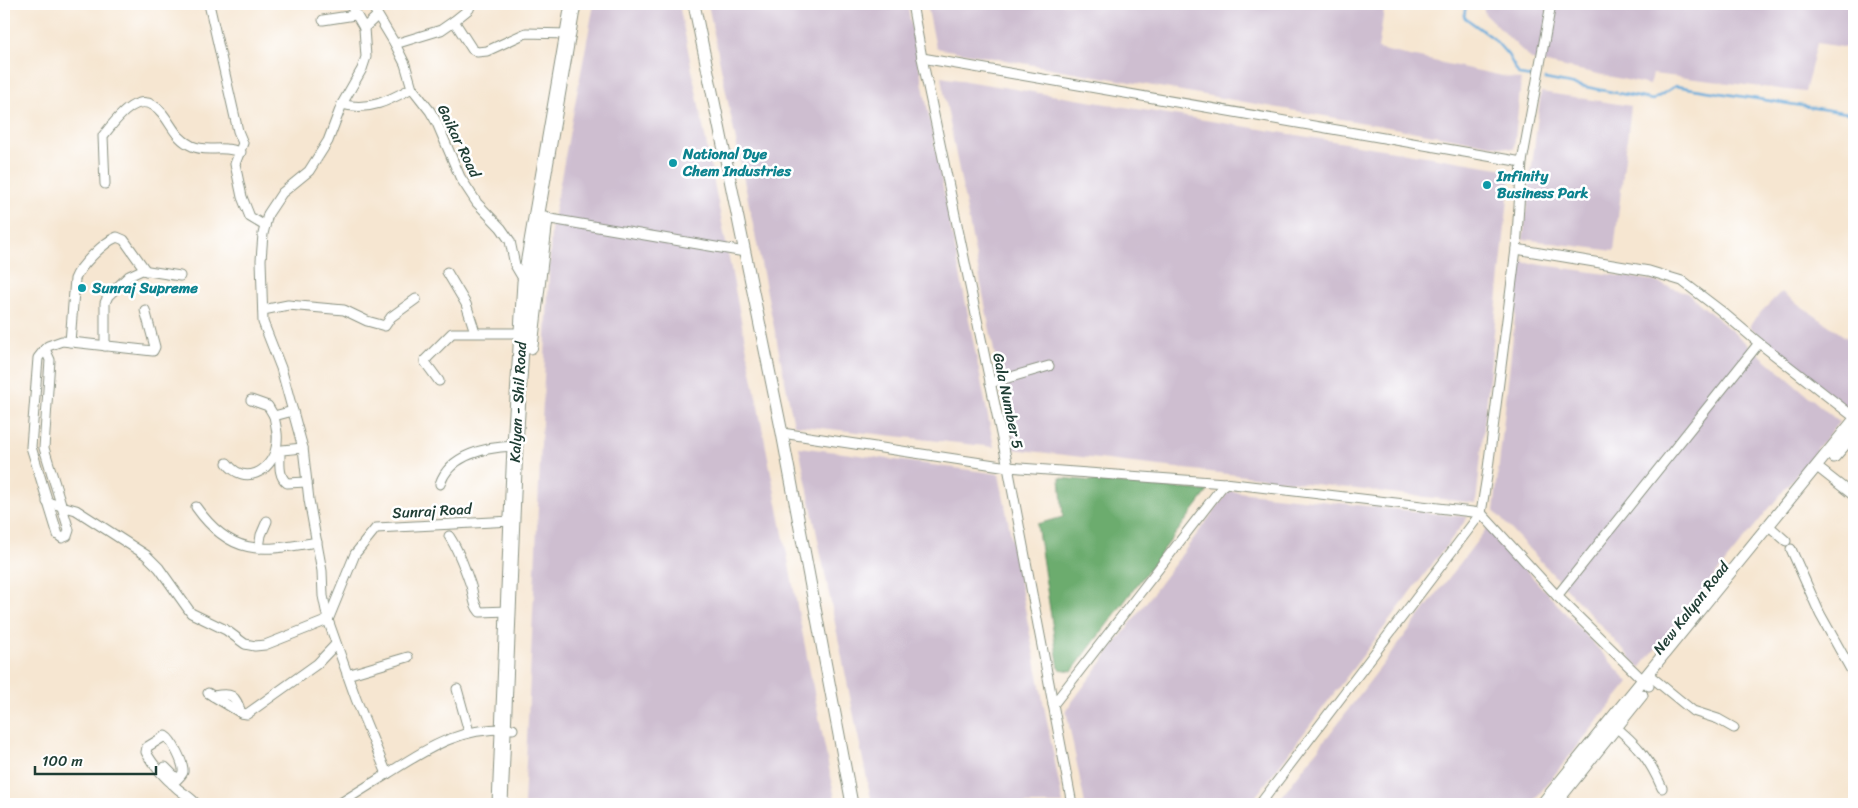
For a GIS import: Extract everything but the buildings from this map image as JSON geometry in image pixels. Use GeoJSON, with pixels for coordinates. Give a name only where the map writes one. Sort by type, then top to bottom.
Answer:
{"type":"FeatureCollection","features":[{"type":"Feature","properties":{"kind":"main road","name":"Kalyan - Shil Road"},"geometry":{"type":"LineString","coordinates":[[510,804],[508,611],[522,333],[573,4]]}},
{"type":"Feature","properties":{"kind":"main road","name":"Kalyan - Shil Road"},"geometry":{"type":"LineString","coordinates":[[500,804],[508,729],[530,350],[531,283],[545,218],[583,4]]}},
{"type":"Feature","properties":{"kind":"street"},"geometry":{"type":"LineString","coordinates":[[209,4],[242,148],[235,164],[242,197],[250,217],[265,226]]}},
{"type":"Feature","properties":{"kind":"street"},"geometry":{"type":"LineString","coordinates":[[350,4],[364,28],[366,57],[362,69],[342,104],[328,141],[309,171],[282,193],[268,214],[261,260],[263,310],[264,322],[281,368],[303,448],[328,620],[347,675],[386,774]]}},
{"type":"Feature","properties":{"kind":"street"},"geometry":{"type":"LineString","coordinates":[[395,44],[441,30],[469,9],[471,4]]}},
{"type":"Feature","properties":{"kind":"street"},"geometry":{"type":"LineString","coordinates":[[694,4],[782,433],[852,804]]}},
{"type":"Feature","properties":{"kind":"street","name":"Gala Number 5"},"geometry":{"type":"LineString","coordinates":[[912,4],[1008,467],[1072,804]]}},
{"type":"Feature","properties":{"kind":"street"},"geometry":{"type":"LineString","coordinates":[[1260,804],[1480,513],[1487,476],[1516,249],[1522,162],[1551,4]]}},
{"type":"Feature","properties":{"kind":"street","name":"Gaikar Road"},"geometry":{"type":"LineString","coordinates":[[370,5],[395,44],[405,64],[412,88],[430,111],[460,177],[477,203],[506,235],[510,241],[515,265],[531,283]]}},
{"type":"Feature","properties":{"kind":"street"},"geometry":{"type":"LineString","coordinates":[[323,20],[355,15]]}},
{"type":"Feature","properties":{"kind":"street"},"geometry":{"type":"LineString","coordinates":[[364,28],[377,16]]}},
{"type":"Feature","properties":{"kind":"street"},"geometry":{"type":"LineString","coordinates":[[454,22],[472,49],[477,52],[487,51],[526,33],[568,34]]}},
{"type":"Feature","properties":{"kind":"street"},"geometry":{"type":"LineString","coordinates":[[922,58],[1522,162]]}},
{"type":"Feature","properties":{"kind":"street"},"geometry":{"type":"LineString","coordinates":[[342,104],[352,107],[388,102],[412,88]]}},
{"type":"Feature","properties":{"kind":"street"},"geometry":{"type":"LineString","coordinates":[[105,184],[104,136],[128,108],[140,101],[152,103],[162,113],[178,138],[192,146],[203,149],[242,148]]}},
{"type":"Feature","properties":{"kind":"street"},"geometry":{"type":"LineString","coordinates":[[545,218],[745,252]]}},
{"type":"Feature","properties":{"kind":"street"},"geometry":{"type":"LineString","coordinates":[[70,342],[75,278],[79,270],[108,242],[117,237],[124,240],[146,271]]}},
{"type":"Feature","properties":{"kind":"street"},"geometry":{"type":"LineString","coordinates":[[1516,249],[1649,271],[1682,281],[1854,419]]}},
{"type":"Feature","properties":{"kind":"street"},"geometry":{"type":"LineString","coordinates":[[105,346],[106,299],[129,276],[136,272],[146,271],[180,276]]}},
{"type":"Feature","properties":{"kind":"street"},"geometry":{"type":"LineString","coordinates":[[447,272],[466,304],[475,332]]}},
{"type":"Feature","properties":{"kind":"street"},"geometry":{"type":"LineString","coordinates":[[263,310],[288,305],[344,310],[367,321],[385,326],[392,317],[416,299]]}},
{"type":"Feature","properties":{"kind":"street"},"geometry":{"type":"LineString","coordinates":[[44,349],[50,360],[44,436],[46,454],[69,530],[69,534],[62,538],[58,535],[31,447],[38,358],[44,349],[62,341],[154,351],[155,347],[145,310]]}},
{"type":"Feature","properties":{"kind":"street"},"geometry":{"type":"LineString","coordinates":[[439,381],[425,360],[452,332],[522,333]]}},
{"type":"Feature","properties":{"kind":"street"},"geometry":{"type":"LineString","coordinates":[[1557,596],[1759,343]]}},
{"type":"Feature","properties":{"kind":"street"},"geometry":{"type":"LineString","coordinates":[[990,384],[1050,366]]}},
{"type":"Feature","properties":{"kind":"street"},"geometry":{"type":"LineString","coordinates":[[227,463],[231,468],[242,474],[256,473],[265,468],[272,459],[278,439],[274,416],[268,406],[251,400]]}},
{"type":"Feature","properties":{"kind":"street"},"geometry":{"type":"LineString","coordinates":[[274,416],[293,411]]}},
{"type":"Feature","properties":{"kind":"street","name":"New Kalyan Road"},"geometry":{"type":"LineString","coordinates":[[1689,629],[1820,468],[1854,419]]}},
{"type":"Feature","properties":{"kind":"street"},"geometry":{"type":"LineString","coordinates":[[782,433],[1008,467],[1225,483],[1480,513],[1557,596],[1649,681],[1693,711],[1718,718],[1734,728]]}},
{"type":"Feature","properties":{"kind":"street","name":"New Kalyan Road"},"geometry":{"type":"LineString","coordinates":[[1820,468],[1854,434]]}},
{"type":"Feature","properties":{"kind":"street"},"geometry":{"type":"LineString","coordinates":[[31,436],[44,436]]}},
{"type":"Feature","properties":{"kind":"street"},"geometry":{"type":"LineString","coordinates":[[440,484],[443,473],[464,456],[498,446],[515,446]]}},
{"type":"Feature","properties":{"kind":"street"},"geometry":{"type":"LineString","coordinates":[[303,448],[282,450],[280,453],[280,473],[287,482],[307,482]]}},
{"type":"Feature","properties":{"kind":"street"},"geometry":{"type":"LineString","coordinates":[[34,458],[46,454]]}},
{"type":"Feature","properties":{"kind":"street"},"geometry":{"type":"LineString","coordinates":[[1820,468],[1854,496]]}},
{"type":"Feature","properties":{"kind":"street"},"geometry":{"type":"LineString","coordinates":[[1053,704],[1225,483]]}},
{"type":"Feature","properties":{"kind":"street"},"geometry":{"type":"LineString","coordinates":[[47,502],[76,510],[146,555],[159,568],[191,613],[226,630],[245,644],[265,645],[328,620]]}},
{"type":"Feature","properties":{"kind":"street"},"geometry":{"type":"LineString","coordinates":[[196,508],[226,538],[247,548],[275,549],[317,542]]}},
{"type":"Feature","properties":{"kind":"street"},"geometry":{"type":"LineString","coordinates":[[260,548],[261,535],[267,521]]}},
{"type":"Feature","properties":{"kind":"street","name":"Sunraj Road"},"geometry":{"type":"LineString","coordinates":[[328,620],[355,554],[376,528],[512,521]]}},
{"type":"Feature","properties":{"kind":"street"},"geometry":{"type":"LineString","coordinates":[[1771,528],[1786,541]]}},
{"type":"Feature","properties":{"kind":"street","name":"New Kalyan Road"},"geometry":{"type":"LineString","coordinates":[[1689,629],[1698,613],[1771,528]]}},
{"type":"Feature","properties":{"kind":"street"},"geometry":{"type":"LineString","coordinates":[[449,536],[462,561],[472,590],[474,606],[480,612],[508,611]]}},
{"type":"Feature","properties":{"kind":"street"},"geometry":{"type":"LineString","coordinates":[[1791,549],[1820,614],[1854,675]]}},
{"type":"Feature","properties":{"kind":"street"},"geometry":{"type":"LineString","coordinates":[[1542,804],[1613,725],[1689,629]]}},
{"type":"Feature","properties":{"kind":"street"},"geometry":{"type":"LineString","coordinates":[[210,695],[241,713],[247,714],[317,664],[336,644]]}},
{"type":"Feature","properties":{"kind":"street"},"geometry":{"type":"LineString","coordinates":[[347,675],[408,657]]}},
{"type":"Feature","properties":{"kind":"street"},"geometry":{"type":"LineString","coordinates":[[457,689],[470,732]]}},
{"type":"Feature","properties":{"kind":"street"},"geometry":{"type":"LineString","coordinates":[[1613,725],[1638,746],[1656,773],[1662,788]]}},
{"type":"Feature","properties":{"kind":"street"},"geometry":{"type":"LineString","coordinates":[[1555,804],[1613,725]]}},
{"type":"Feature","properties":{"kind":"street"},"geometry":{"type":"LineString","coordinates":[[339,804],[434,745],[470,732],[508,729]]}},
{"type":"Feature","properties":{"kind":"street"},"geometry":{"type":"LineString","coordinates":[[165,736],[175,748],[183,773],[174,781],[162,775],[146,752],[147,746],[165,736]]}},
{"type":"Feature","properties":{"kind":"street"},"geometry":{"type":"LineString","coordinates":[[165,767],[174,781],[196,804]]}},
{"type":"Feature","properties":{"kind":"shaded area"},"geometry":{"type":"Polygon","coordinates":[[[594,4],[679,4],[836,804],[524,804],[551,230],[594,4]]]}},
{"type":"Feature","properties":{"kind":"shaded area"},"geometry":{"type":"Polygon","coordinates":[[[708,4],[907,4],[994,447],[794,425],[708,4]]]}},
{"type":"Feature","properties":{"kind":"shaded area"},"geometry":{"type":"Polygon","coordinates":[[[927,4],[1385,4],[1378,49],[1521,80],[1514,149],[936,48],[927,4]]]}},
{"type":"Feature","properties":{"kind":"shaded area"},"geometry":{"type":"Polygon","coordinates":[[[1482,4],[1854,4],[1854,49],[1817,43],[1805,92],[1653,74],[1650,85],[1532,60],[1485,14],[1482,4]]]}},
{"type":"Feature","properties":{"kind":"shaded area"},"geometry":{"type":"Polygon","coordinates":[[[941,77],[1511,170],[1476,503],[1013,449],[941,77]]]}},
{"type":"Feature","properties":{"kind":"shaded area"},"geometry":{"type":"Polygon","coordinates":[[[1541,92],[1631,106],[1614,251],[1523,239],[1541,92]]]}},
{"type":"Feature","properties":{"kind":"shaded area"},"geometry":{"type":"Polygon","coordinates":[[[1521,262],[1649,280],[1687,293],[1839,422],[1640,668],[1494,511],[1521,262]]]}},
{"type":"Feature","properties":{"kind":"shaded area"},"geometry":{"type":"Polygon","coordinates":[[[1781,292],[1854,343],[1854,403],[1848,410],[1750,327],[1755,318],[1781,292]]]}},
{"type":"Feature","properties":{"kind":"shaded area"},"geometry":{"type":"Polygon","coordinates":[[[799,447],[999,474],[1063,804],[872,804],[799,447]]]}},
{"type":"Feature","properties":{"kind":"shaded area"},"geometry":{"type":"Polygon","coordinates":[[[1229,491],[1468,517],[1250,804],[1085,804],[1066,710],[1229,491]]]}},
{"type":"Feature","properties":{"kind":"shaded area"},"geometry":{"type":"Polygon","coordinates":[[[1487,528],[1629,682],[1531,804],[1276,804],[1487,528]]]}},
{"type":"Feature","properties":{"kind":"green space"},"geometry":{"type":"Polygon","coordinates":[[[1060,478],[1208,491],[1072,671],[1059,669],[1037,524],[1063,517],[1060,478]]]}},
{"type":"Feature","properties":{"kind":"waterway"},"geometry":{"type":"LineString","coordinates":[[1466,4],[1464,17],[1493,38],[1508,55],[1519,75],[1532,77]]}},
{"type":"Feature","properties":{"kind":"waterway"},"geometry":{"type":"LineString","coordinates":[[1545,79],[1653,100],[1675,86],[1854,114]]}},
{"type":"Feature","properties":{"kind":"place","name":"National Dye Chem Industries"},"geometry":{"type":"Point","coordinates":[673,163]}},
{"type":"Feature","properties":{"kind":"place","name":"Infinity Business Park"},"geometry":{"type":"Point","coordinates":[1487,185]}},
{"type":"Feature","properties":{"kind":"place","name":"Sunraj Supreme"},"geometry":{"type":"Point","coordinates":[82,288]}}]}
